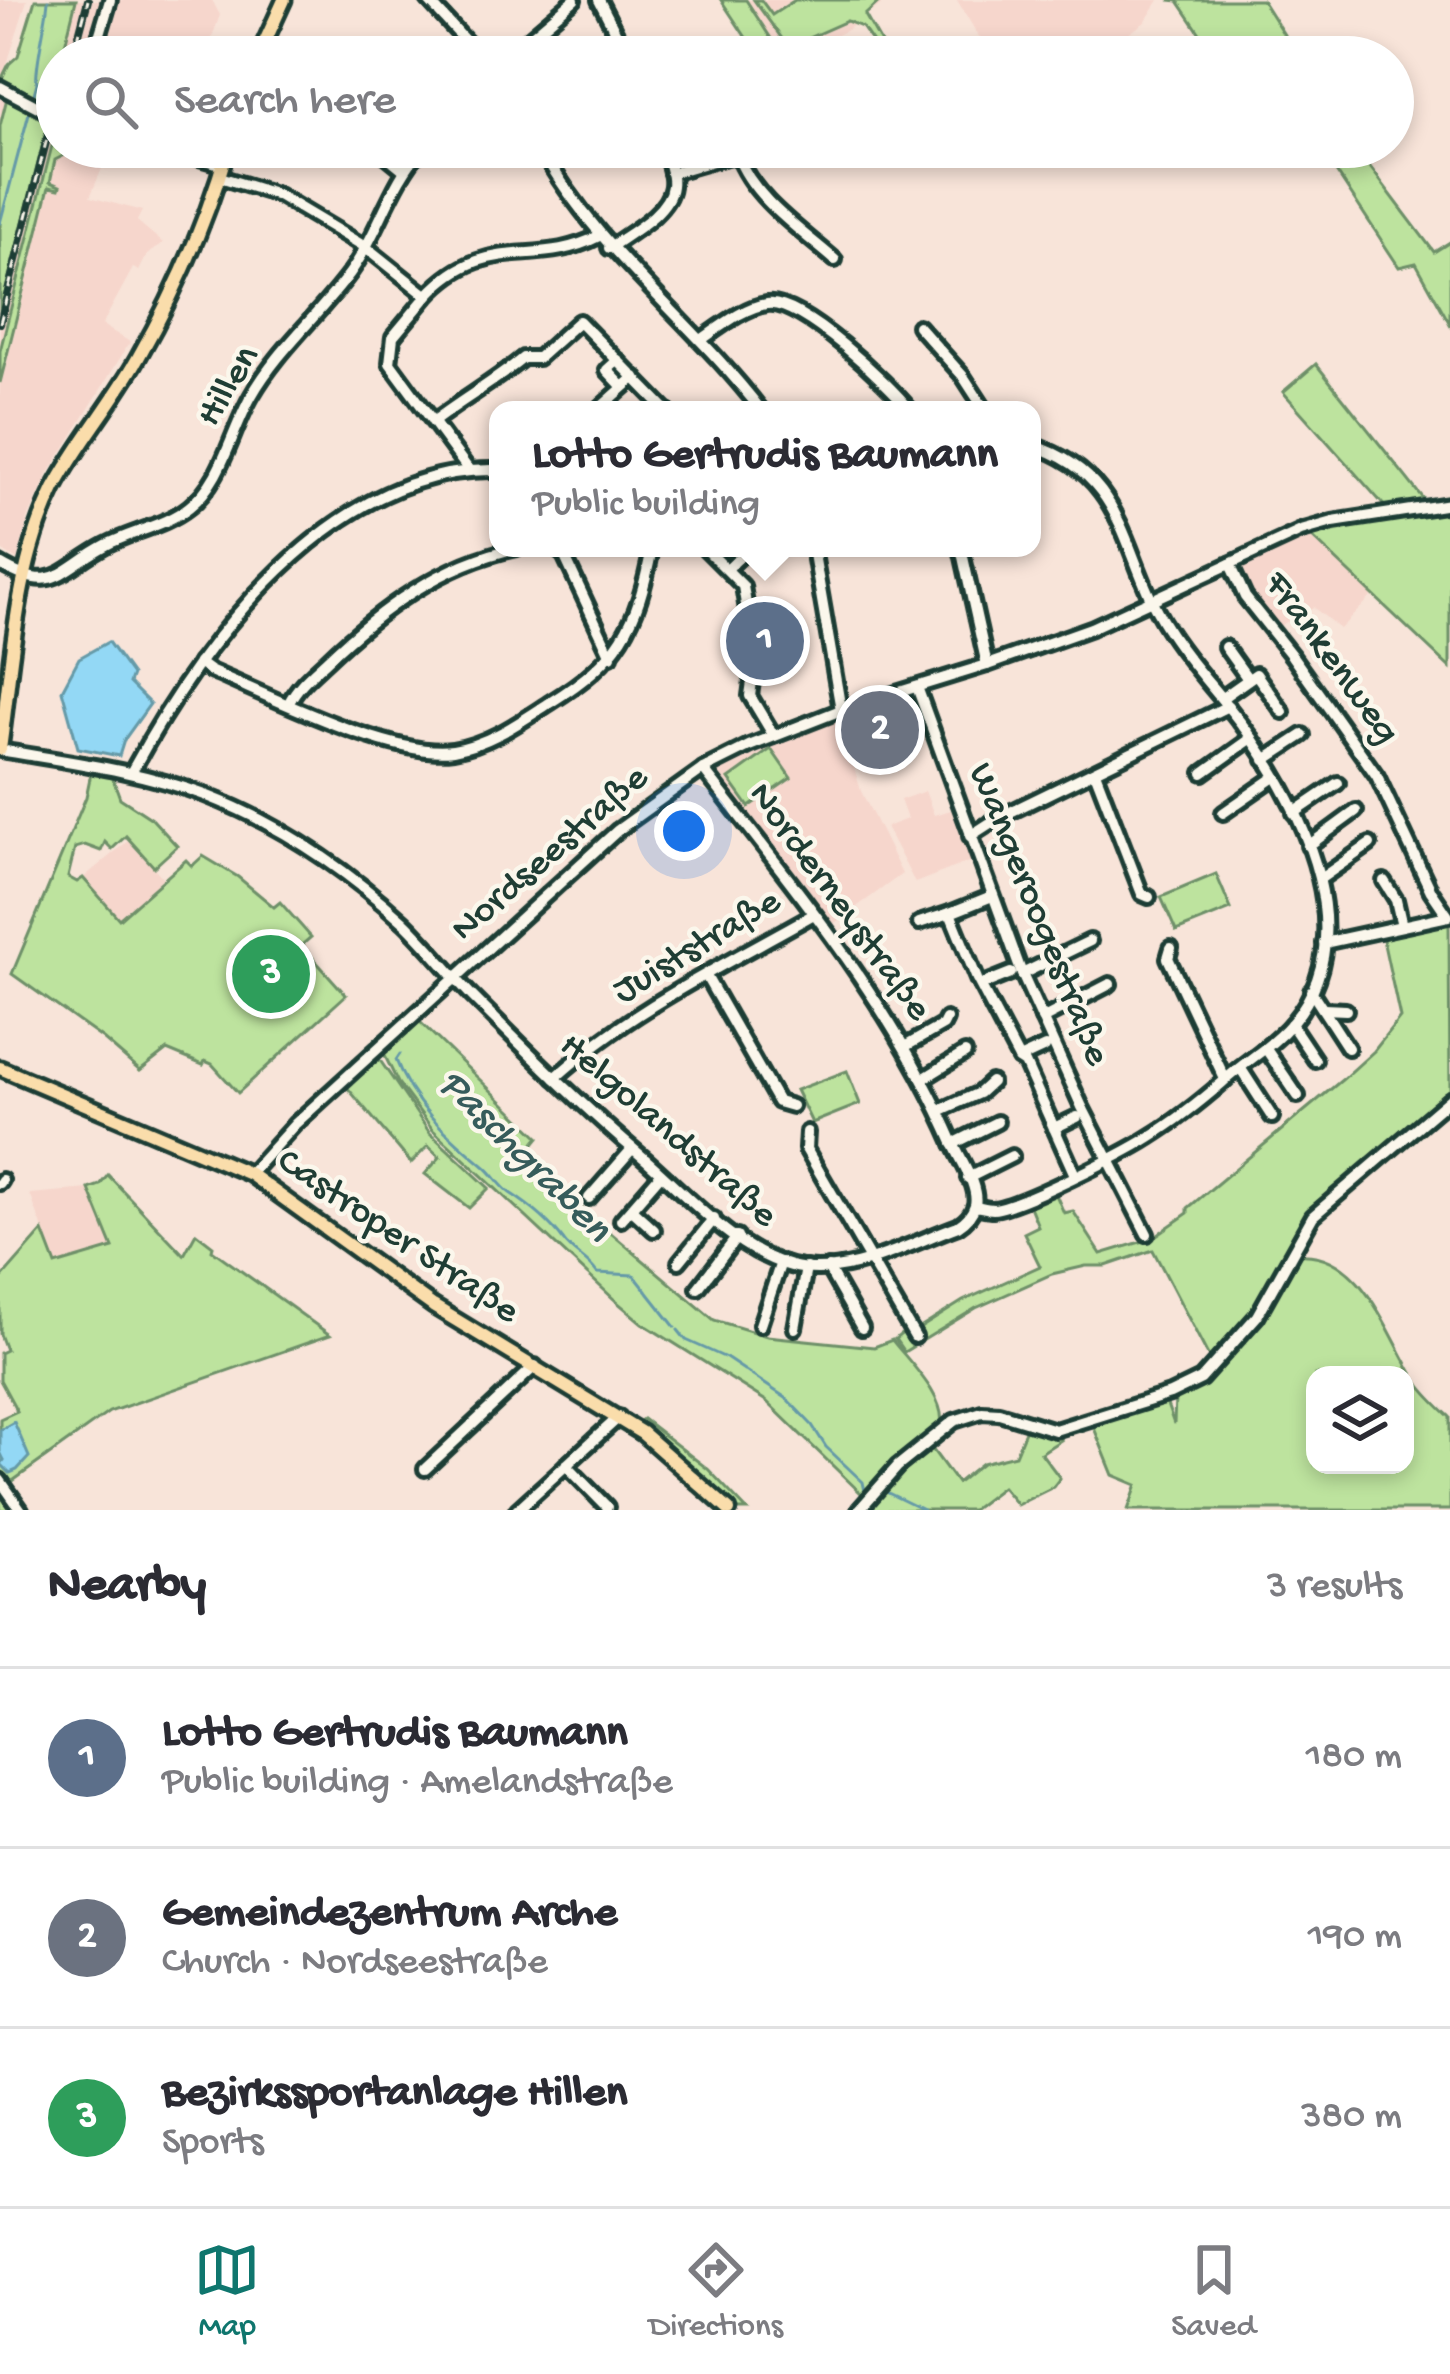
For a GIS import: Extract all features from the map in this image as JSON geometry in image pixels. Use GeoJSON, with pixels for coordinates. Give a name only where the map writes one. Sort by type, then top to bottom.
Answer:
{"type":"FeatureCollection","features":[{"type":"Feature","properties":{"kind":"main road"},"geometry":{"type":"LineString","coordinates":[[268,36],[284,0]]}},
{"type":"Feature","properties":{"kind":"main road"},"geometry":{"type":"LineString","coordinates":[[0,750],[26,579],[55,488],[140,355],[202,227],[223,168]]}},
{"type":"Feature","properties":{"kind":"main road","name":"Castroper Straße"},"geometry":{"type":"LineString","coordinates":[[0,1068],[250,1174],[434,1306],[619,1417],[690,1472],[729,1510]]}},
{"type":"Feature","properties":{"kind":"street"},"geometry":{"type":"LineString","coordinates":[[99,36],[110,0]]}},
{"type":"Feature","properties":{"kind":"street"},"geometry":{"type":"LineString","coordinates":[[428,0],[461,36]]}},
{"type":"Feature","properties":{"kind":"street"},"geometry":{"type":"LineString","coordinates":[[532,36],[574,0]]}},
{"type":"Feature","properties":{"kind":"street"},"geometry":{"type":"LineString","coordinates":[[599,0],[617,36]]}},
{"type":"Feature","properties":{"kind":"street"},"geometry":{"type":"LineString","coordinates":[[0,87],[36,106]]}},
{"type":"Feature","properties":{"kind":"street"},"geometry":{"type":"LineString","coordinates":[[214,168],[278,195],[367,248],[427,296]]}},
{"type":"Feature","properties":{"kind":"street"},"geometry":{"type":"LineString","coordinates":[[552,168],[574,206],[609,248],[701,340],[753,401]]}},
{"type":"Feature","properties":{"kind":"street"},"geometry":{"type":"LineString","coordinates":[[609,248],[659,208],[672,188],[669,168]]}},
{"type":"Feature","properties":{"kind":"street"},"geometry":{"type":"LineString","coordinates":[[670,173],[687,168]]}},
{"type":"Feature","properties":{"kind":"street"},"geometry":{"type":"LineString","coordinates":[[741,168],[825,258]]}},
{"type":"Feature","properties":{"kind":"street","name":"Hillen"},"geometry":{"type":"LineString","coordinates":[[26,579],[50,580],[104,547],[175,517],[201,496],[256,388],[367,248],[403,169]]}},
{"type":"Feature","properties":{"kind":"street"},"geometry":{"type":"LineString","coordinates":[[467,469],[394,371],[389,357],[393,338],[453,270],[477,258],[535,252],[599,236]]}},
{"type":"Feature","properties":{"kind":"street"},"geometry":{"type":"LineString","coordinates":[[701,340],[753,308],[778,303],[800,314],[868,367],[901,401]]}},
{"type":"Feature","properties":{"kind":"street"},"geometry":{"type":"LineString","coordinates":[[433,422],[469,395],[486,389],[523,358],[538,358],[579,321],[657,401]]}},
{"type":"Feature","properties":{"kind":"street"},"geometry":{"type":"LineString","coordinates":[[918,326],[979,401]]}},
{"type":"Feature","properties":{"kind":"street"},"geometry":{"type":"LineString","coordinates":[[618,360],[607,370],[623,387]]}},
{"type":"Feature","properties":{"kind":"street"},"geometry":{"type":"LineString","coordinates":[[608,401],[634,377]]}},
{"type":"Feature","properties":{"kind":"street"},"geometry":{"type":"LineString","coordinates":[[868,1258],[958,1226],[974,1206],[995,1209],[1108,1161],[1159,1132],[1291,1024],[1312,992],[1324,944],[1326,915],[1320,879],[1275,777],[1252,738],[1174,639],[1120,519],[1093,481],[1063,457],[1041,448]]}},
{"type":"Feature","properties":{"kind":"street"},"geometry":{"type":"LineString","coordinates":[[131,771],[199,663],[288,562],[370,500],[414,480],[467,469],[489,470]]}},
{"type":"Feature","properties":{"kind":"street","name":"Nordseestraße"},"geometry":{"type":"LineString","coordinates":[[250,1174],[304,1115],[618,830],[704,769],[841,710],[1091,628],[1150,594],[1310,528],[1450,504]]}},
{"type":"Feature","properties":{"kind":"street"},"geometry":{"type":"LineString","coordinates":[[290,703],[295,691],[334,653],[404,596],[489,556]]}},
{"type":"Feature","properties":{"kind":"street"},"geometry":{"type":"LineString","coordinates":[[565,557],[611,656]]}},
{"type":"Feature","properties":{"kind":"street"},"geometry":{"type":"LineString","coordinates":[[199,663],[396,745],[451,751],[500,734],[578,686],[611,656],[632,626],[650,557]]}},
{"type":"Feature","properties":{"kind":"street"},"geometry":{"type":"LineString","coordinates":[[714,557],[743,586],[754,658],[750,696],[774,736]]}},
{"type":"Feature","properties":{"kind":"street"},"geometry":{"type":"LineString","coordinates":[[727,569],[740,557]]}},
{"type":"Feature","properties":{"kind":"street"},"geometry":{"type":"LineString","coordinates":[[815,557],[841,710]]}},
{"type":"Feature","properties":{"kind":"street"},"geometry":{"type":"LineString","coordinates":[[963,557],[987,665]]}},
{"type":"Feature","properties":{"kind":"street"},"geometry":{"type":"LineString","coordinates":[[0,564],[26,579]]}},
{"type":"Feature","properties":{"kind":"street","name":"Frankenweg"},"geometry":{"type":"LineString","coordinates":[[1230,564],[1245,597],[1377,776],[1431,891],[1448,916]]}},
{"type":"Feature","properties":{"kind":"street"},"geometry":{"type":"LineString","coordinates":[[1225,646],[1248,679]]}},
{"type":"Feature","properties":{"kind":"street"},"geometry":{"type":"LineString","coordinates":[[970,836],[1225,702],[1256,674],[1283,712]]}},
{"type":"Feature","properties":{"kind":"street","name":"Wangeroogestraße"},"geometry":{"type":"LineString","coordinates":[[917,687],[1017,973],[1147,1234]]}},
{"type":"Feature","properties":{"kind":"street"},"geometry":{"type":"LineString","coordinates":[[1265,760],[1304,735]]}},
{"type":"Feature","properties":{"kind":"street"},"geometry":{"type":"LineString","coordinates":[[1204,773],[1252,738]]}},
{"type":"Feature","properties":{"kind":"street","name":"Helgolandstraße"},"geometry":{"type":"LineString","coordinates":[[0,750],[131,771],[206,796],[282,832],[318,854],[405,924],[555,1078],[737,1237],[781,1262],[806,1268],[868,1258]]}},
{"type":"Feature","properties":{"kind":"street","name":"Norderneystraße"},"geometry":{"type":"LineString","coordinates":[[704,769],[848,956],[905,1046],[940,1111],[968,1178],[974,1206]]}},
{"type":"Feature","properties":{"kind":"street"},"geometry":{"type":"LineString","coordinates":[[1095,772],[1142,894],[1149,897]]}},
{"type":"Feature","properties":{"kind":"street"},"geometry":{"type":"LineString","coordinates":[[1223,813],[1275,777]]}},
{"type":"Feature","properties":{"kind":"street"},"geometry":{"type":"LineString","coordinates":[[1294,813],[1338,783]]}},
{"type":"Feature","properties":{"kind":"street"},"geometry":{"type":"LineString","coordinates":[[1308,846],[1356,811]]}},
{"type":"Feature","properties":{"kind":"street"},"geometry":{"type":"LineString","coordinates":[[1320,879],[1370,844]]}},
{"type":"Feature","properties":{"kind":"street"},"geometry":{"type":"LineString","coordinates":[[1384,881],[1396,900],[1402,926]]}},
{"type":"Feature","properties":{"kind":"street"},"geometry":{"type":"LineString","coordinates":[[920,923],[992,896]]}},
{"type":"Feature","properties":{"kind":"street"},"geometry":{"type":"LineString","coordinates":[[950,913],[1075,1174]]}},
{"type":"Feature","properties":{"kind":"street","name":"Juiststraße"},"geometry":{"type":"LineString","coordinates":[[555,1078],[682,987],[814,914]]}},
{"type":"Feature","properties":{"kind":"street"},"geometry":{"type":"LineString","coordinates":[[1324,944],[1448,916]]}},
{"type":"Feature","properties":{"kind":"street"},"geometry":{"type":"LineString","coordinates":[[981,985],[1090,941]]}},
{"type":"Feature","properties":{"kind":"street"},"geometry":{"type":"LineString","coordinates":[[1171,948],[1168,958],[1179,985],[1226,1079]]}},
{"type":"Feature","properties":{"kind":"street"},"geometry":{"type":"LineString","coordinates":[[706,976],[778,1102],[792,1106]]}},
{"type":"Feature","properties":{"kind":"street"},"geometry":{"type":"LineString","coordinates":[[1042,1019],[1110,983]]}},
{"type":"Feature","properties":{"kind":"street"},"geometry":{"type":"LineString","coordinates":[[1312,992],[1348,1048]]}},
{"type":"Feature","properties":{"kind":"street"},"geometry":{"type":"LineString","coordinates":[[1324,1009],[1346,1010]]}},
{"type":"Feature","properties":{"kind":"street"},"geometry":{"type":"LineString","coordinates":[[905,1046],[944,1025],[946,1019]]}},
{"type":"Feature","properties":{"kind":"street"},"geometry":{"type":"LineString","coordinates":[[1291,1024],[1315,1060]]}},
{"type":"Feature","properties":{"kind":"street"},"geometry":{"type":"LineString","coordinates":[[1019,1059],[1046,1047]]}},
{"type":"Feature","properties":{"kind":"street"},"geometry":{"type":"LineString","coordinates":[[1266,1049],[1298,1096]]}},
{"type":"Feature","properties":{"kind":"street"},"geometry":{"type":"LineString","coordinates":[[923,1079],[965,1053]]}},
{"type":"Feature","properties":{"kind":"street"},"geometry":{"type":"LineString","coordinates":[[1241,1069],[1272,1117]]}},
{"type":"Feature","properties":{"kind":"street"},"geometry":{"type":"LineString","coordinates":[[940,1111],[979,1093],[991,1082]]}},
{"type":"Feature","properties":{"kind":"street"},"geometry":{"type":"LineString","coordinates":[[859,1510],[898,1466],[954,1421],[982,1412],[999,1413],[1055,1430],[1170,1394],[1201,1379],[1257,1316],[1313,1216],[1450,1099]]}},
{"type":"Feature","properties":{"kind":"street"},"geometry":{"type":"LineString","coordinates":[[1054,1127],[1077,1117]]}},
{"type":"Feature","properties":{"kind":"street"},"geometry":{"type":"LineString","coordinates":[[953,1144],[997,1122]]}},
{"type":"Feature","properties":{"kind":"street"},"geometry":{"type":"LineString","coordinates":[[807,1132],[806,1149],[915,1337]]}},
{"type":"Feature","properties":{"kind":"street"},"geometry":{"type":"LineString","coordinates":[[589,1198],[632,1149]]}},
{"type":"Feature","properties":{"kind":"street"},"geometry":{"type":"LineString","coordinates":[[968,1178],[1012,1156]]}},
{"type":"Feature","properties":{"kind":"street"},"geometry":{"type":"LineString","coordinates":[[621,1220],[661,1174]]}},
{"type":"Feature","properties":{"kind":"street"},"geometry":{"type":"LineString","coordinates":[[631,1209],[654,1230]]}},
{"type":"Feature","properties":{"kind":"street"},"geometry":{"type":"LineString","coordinates":[[679,1262],[714,1219]]}},
{"type":"Feature","properties":{"kind":"street"},"geometry":{"type":"LineString","coordinates":[[698,1288],[737,1237]]}},
{"type":"Feature","properties":{"kind":"street"},"geometry":{"type":"LineString","coordinates":[[760,1325],[781,1262]]}},
{"type":"Feature","properties":{"kind":"street"},"geometry":{"type":"LineString","coordinates":[[795,1328],[806,1268]]}},
{"type":"Feature","properties":{"kind":"street"},"geometry":{"type":"LineString","coordinates":[[828,1268],[862,1328]]}},
{"type":"Feature","properties":{"kind":"street"},"geometry":{"type":"LineString","coordinates":[[425,1468],[535,1366]]}},
{"type":"Feature","properties":{"kind":"street"},"geometry":{"type":"LineString","coordinates":[[517,1510],[619,1417]]}},
{"type":"Feature","properties":{"kind":"street"},"geometry":{"type":"LineString","coordinates":[[566,1466],[607,1507]]}},
{"type":"Feature","properties":{"kind":"street"},"geometry":{"type":"LineString","coordinates":[[0,1480],[21,1510]]}},
{"type":"Feature","properties":{"kind":"shaded area"},"geometry":{"type":"Polygon","coordinates":[[[0,0],[27,0],[2,80],[36,99],[36,113],[11,99],[0,140],[0,0]]]}},
{"type":"Feature","properties":{"kind":"shaded area"},"geometry":{"type":"Polygon","coordinates":[[[76,0],[212,0],[220,15],[212,36],[67,36],[76,0]]]}},
{"type":"Feature","properties":{"kind":"shaded area"},"geometry":{"type":"Polygon","coordinates":[[[746,0],[887,0],[835,36],[769,36],[746,0]]]}},
{"type":"Feature","properties":{"kind":"shaded area"},"geometry":{"type":"Polygon","coordinates":[[[957,0],[1159,0],[1145,22],[1125,36],[978,36],[957,0]]]}},
{"type":"Feature","properties":{"kind":"shaded area"},"geometry":{"type":"Polygon","coordinates":[[[37,168],[46,168],[0,351],[0,311],[37,168]]]}},
{"type":"Feature","properties":{"kind":"shaded area"},"geometry":{"type":"Polygon","coordinates":[[[54,168],[102,168],[90,197],[142,211],[137,221],[163,243],[147,255],[139,271],[133,268],[102,325],[130,342],[49,473],[29,516],[17,560],[0,549],[0,383],[54,168]]]}},
{"type":"Feature","properties":{"kind":"shaded area"},"geometry":{"type":"Polygon","coordinates":[[[1310,535],[1374,594],[1340,629],[1313,607],[1276,628],[1249,599],[1254,594],[1242,577],[1245,564],[1310,535]]]}},
{"type":"Feature","properties":{"kind":"shaded area"},"geometry":{"type":"Polygon","coordinates":[[[840,720],[861,791],[902,874],[832,925],[716,777],[748,753],[795,732],[840,720]]]}},
{"type":"Feature","properties":{"kind":"shaded area"},"geometry":{"type":"Polygon","coordinates":[[[925,791],[934,815],[951,810],[971,861],[915,883],[886,827],[907,819],[900,800],[925,791]]]}},
{"type":"Feature","properties":{"kind":"shaded area"},"geometry":{"type":"Polygon","coordinates":[[[129,840],[164,879],[119,919],[83,878],[129,840]]]}},
{"type":"Feature","properties":{"kind":"shaded area"},"geometry":{"type":"Polygon","coordinates":[[[89,1189],[114,1248],[56,1265],[30,1194],[89,1189]]]}},
{"type":"Feature","properties":{"kind":"green space"},"geometry":{"type":"Polygon","coordinates":[[[35,0],[76,0],[67,36],[36,36],[36,99],[1,80],[18,56],[35,0]]]}},
{"type":"Feature","properties":{"kind":"green space"},"geometry":{"type":"Polygon","coordinates":[[[721,0],[746,0],[769,36],[745,36],[721,0]]]}},
{"type":"Feature","properties":{"kind":"green space"},"geometry":{"type":"Polygon","coordinates":[[[754,0],[761,0],[772,15],[795,0],[881,0],[865,15],[877,36],[868,36],[862,27],[847,21],[813,36],[780,36],[754,0]]]}},
{"type":"Feature","properties":{"kind":"green space"},"geometry":{"type":"Polygon","coordinates":[[[1169,0],[1262,0],[1285,36],[1202,36],[1178,1],[1169,0]]]}},
{"type":"Feature","properties":{"kind":"green space"},"geometry":{"type":"Polygon","coordinates":[[[7,98],[36,113],[37,168],[0,313],[0,126],[7,98]]]}},
{"type":"Feature","properties":{"kind":"green space"},"geometry":{"type":"Polygon","coordinates":[[[46,168],[53,168],[50,182],[60,186],[49,187],[0,383],[0,351],[46,168]]]}},
{"type":"Feature","properties":{"kind":"green space"},"geometry":{"type":"Polygon","coordinates":[[[1334,168],[1371,168],[1434,252],[1450,242],[1450,324],[1416,263],[1399,267],[1334,168]]]}},
{"type":"Feature","properties":{"kind":"green space"},"geometry":{"type":"Polygon","coordinates":[[[1316,364],[1428,505],[1388,510],[1283,392],[1316,364]]]}},
{"type":"Feature","properties":{"kind":"green space"},"geometry":{"type":"Polygon","coordinates":[[[1444,508],[1450,512],[1450,668],[1310,535],[1355,521],[1444,508]]]}},
{"type":"Feature","properties":{"kind":"green space"},"geometry":{"type":"Polygon","coordinates":[[[771,749],[791,778],[749,807],[729,779],[771,749]]]}},
{"type":"Feature","properties":{"kind":"green space"},"geometry":{"type":"Polygon","coordinates":[[[91,773],[112,776],[120,798],[152,819],[177,846],[154,867],[126,836],[112,849],[105,842],[101,851],[85,845],[75,848],[68,877],[77,882],[83,878],[119,919],[186,860],[192,866],[203,856],[274,907],[280,902],[311,937],[303,944],[305,949],[346,995],[238,1093],[212,1064],[205,1061],[203,1065],[167,1050],[140,1071],[12,974],[86,797],[91,773]]]}},
{"type":"Feature","properties":{"kind":"green space"},"geometry":{"type":"Polygon","coordinates":[[[1216,874],[1231,909],[1176,931],[1161,897],[1216,874]]]}},
{"type":"Feature","properties":{"kind":"green space"},"geometry":{"type":"Polygon","coordinates":[[[1449,922],[1450,1100],[1320,1212],[1297,1255],[1320,1257],[1340,1266],[1356,1281],[1409,1366],[1306,1366],[1306,1474],[1414,1474],[1414,1376],[1450,1417],[1450,1510],[1128,1510],[1137,1485],[1113,1475],[1092,1423],[1166,1402],[1174,1424],[1175,1397],[1212,1363],[1153,1250],[1106,1266],[1052,1274],[976,1308],[904,1352],[895,1339],[1040,1266],[1024,1233],[1038,1226],[1027,1199],[1053,1188],[1064,1213],[1073,1211],[1101,1254],[1151,1239],[1188,1213],[1188,1208],[1343,1079],[1400,1018],[1382,935],[1449,922]]]}},
{"type":"Feature","properties":{"kind":"green space"},"geometry":{"type":"Polygon","coordinates":[[[418,1020],[539,1137],[522,1158],[714,1320],[767,1336],[874,1347],[892,1340],[933,1392],[941,1426],[867,1499],[766,1401],[642,1323],[617,1302],[433,1130],[398,1083],[384,1054],[418,1020]]]}},
{"type":"Feature","properties":{"kind":"green space"},"geometry":{"type":"Polygon","coordinates":[[[377,1056],[430,1133],[489,1188],[469,1208],[425,1174],[440,1157],[428,1146],[411,1163],[345,1085],[377,1056]]]}},
{"type":"Feature","properties":{"kind":"green space"},"geometry":{"type":"Polygon","coordinates":[[[847,1071],[860,1104],[812,1123],[796,1090],[847,1071]]]}},
{"type":"Feature","properties":{"kind":"green space"},"geometry":{"type":"Polygon","coordinates":[[[108,1175],[184,1255],[196,1233],[212,1250],[330,1335],[109,1412],[10,1483],[27,1510],[0,1510],[0,1419],[17,1411],[0,1380],[0,1353],[6,1350],[0,1334],[0,1280],[43,1231],[56,1265],[113,1248],[89,1189],[108,1175]]]}},
{"type":"Feature","properties":{"kind":"green space"},"geometry":{"type":"Polygon","coordinates":[[[643,1419],[708,1469],[747,1510],[718,1510],[681,1472],[627,1431],[643,1419]]]}},
{"type":"Feature","properties":{"kind":"green space"},"geometry":{"type":"Polygon","coordinates":[[[1027,1426],[1056,1434],[1061,1440],[1041,1453],[1060,1478],[1053,1487],[1017,1505],[1002,1487],[972,1510],[860,1510],[927,1442],[957,1483],[982,1463],[1015,1455],[1027,1426]]]}},
{"type":"Feature","properties":{"kind":"water"},"geometry":{"type":"Polygon","coordinates":[[[108,642],[132,675],[129,683],[150,704],[124,740],[119,756],[78,748],[62,690],[79,658],[108,642]]]}},
{"type":"Feature","properties":{"kind":"water"},"geometry":{"type":"Polygon","coordinates":[[[14,1422],[29,1457],[10,1473],[1,1464],[0,1430],[14,1422]]]}},
{"type":"Feature","properties":{"kind":"waterway"},"geometry":{"type":"LineString","coordinates":[[42,36],[48,0]]}},
{"type":"Feature","properties":{"kind":"waterway"},"geometry":{"type":"LineString","coordinates":[[0,223],[36,87]]}},
{"type":"Feature","properties":{"kind":"waterway","name":"Paschgraben"},"geometry":{"type":"LineString","coordinates":[[400,1054],[396,1060],[412,1092],[445,1131],[597,1273],[634,1275],[675,1327]]}},
{"type":"Feature","properties":{"kind":"waterway","name":"Paschgraben"},"geometry":{"type":"LineString","coordinates":[[678,1330],[686,1340],[726,1358],[786,1398],[826,1447],[863,1482],[865,1491],[943,1423]]}},
{"type":"Feature","properties":{"kind":"waterway","name":"Paschgraben"},"geometry":{"type":"LineString","coordinates":[[884,1491],[923,1510]]}},
{"type":"Feature","properties":{"kind":"railway"},"geometry":{"type":"LineString","coordinates":[[79,36],[88,0]]}},
{"type":"Feature","properties":{"kind":"railway"},"geometry":{"type":"LineString","coordinates":[[0,323],[39,168]]}},
{"type":"Feature","properties":{"kind":"place","name":"Lotto Gertrudis Baumann"},"geometry":{"type":"Point","coordinates":[765,641]}},
{"type":"Feature","properties":{"kind":"place","name":"Gemeindezentrum Arche"},"geometry":{"type":"Point","coordinates":[880,730]}},
{"type":"Feature","properties":{"kind":"place","name":"Bezirkssportanlage Hillen"},"geometry":{"type":"Point","coordinates":[271,974]}}]}
